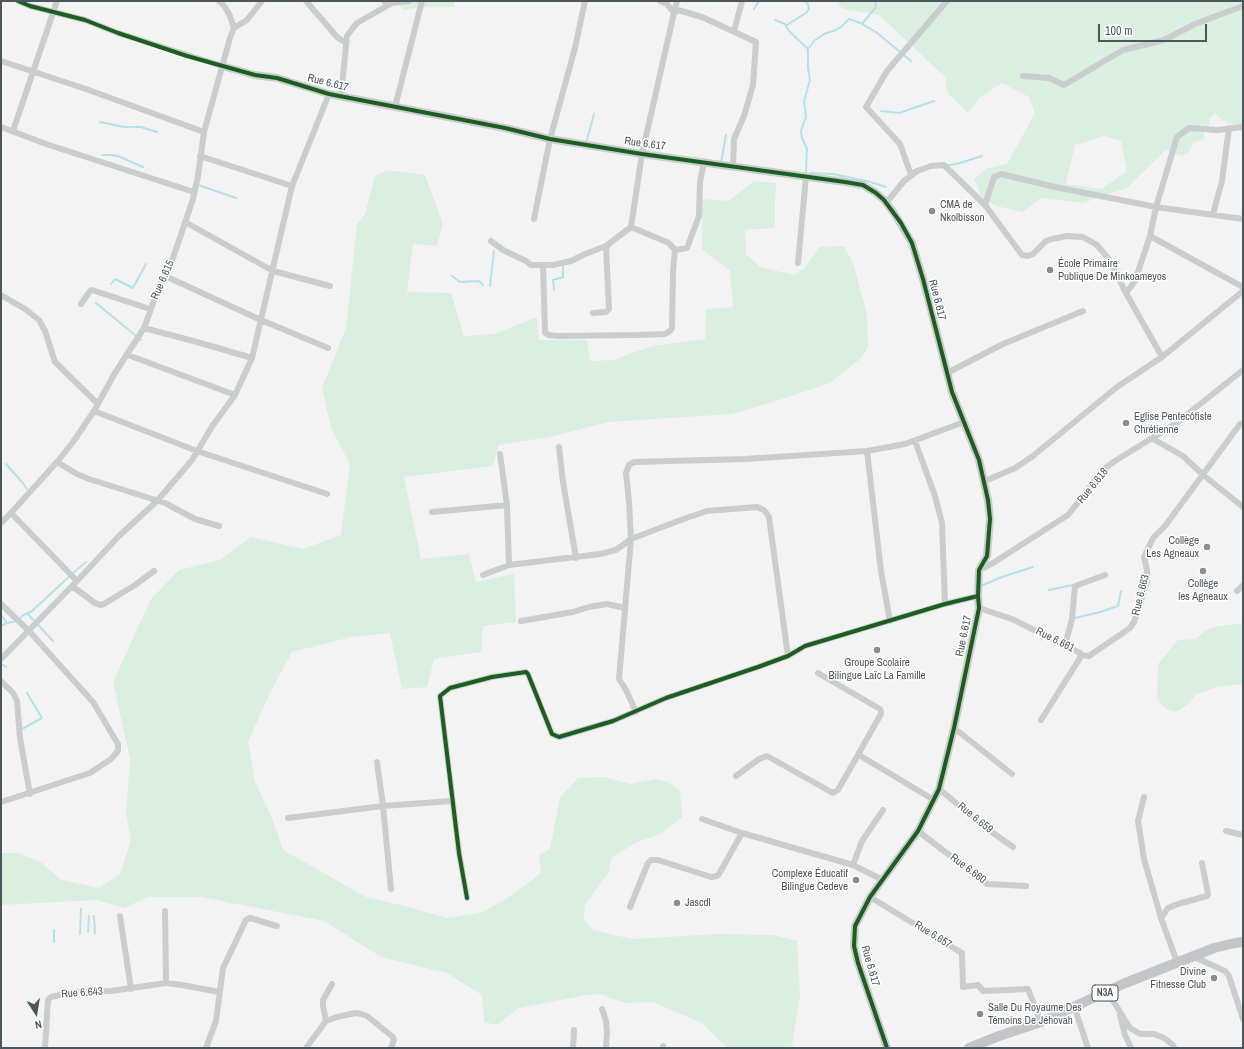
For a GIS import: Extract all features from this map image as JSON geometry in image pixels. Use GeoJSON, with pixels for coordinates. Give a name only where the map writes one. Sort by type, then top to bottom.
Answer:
{"type":"FeatureCollection","features":[{"type":"Feature","properties":{"kind":"highway","name":"N3A"},"geometry":{"type":"LineString","coordinates":[[969,1048],[1041,1022],[1074,1006],[1192,956],[1214,948],[1243,942]]}},
{"type":"Feature","properties":{"kind":"street"},"geometry":{"type":"LineString","coordinates":[[18,1],[85,20],[118,33],[222,66]]}},
{"type":"Feature","properties":{"kind":"street"},"geometry":{"type":"LineString","coordinates":[[12,130],[57,1]]}},
{"type":"Feature","properties":{"kind":"street"},"geometry":{"type":"LineString","coordinates":[[219,1],[225,7],[234,28],[247,20],[262,1]]}},
{"type":"Feature","properties":{"kind":"street"},"geometry":{"type":"LineString","coordinates":[[306,1],[337,37],[346,43]]}},
{"type":"Feature","properties":{"kind":"street"},"geometry":{"type":"LineString","coordinates":[[384,1],[392,3],[410,1]]}},
{"type":"Feature","properties":{"kind":"street"},"geometry":{"type":"LineString","coordinates":[[395,107],[422,1]]}},
{"type":"Feature","properties":{"kind":"street"},"geometry":{"type":"LineString","coordinates":[[534,219],[550,139],[575,48],[585,1]]}},
{"type":"Feature","properties":{"kind":"street"},"geometry":{"type":"LineString","coordinates":[[660,1],[667,4],[674,13]]}},
{"type":"Feature","properties":{"kind":"street"},"geometry":{"type":"LineString","coordinates":[[491,241],[503,250],[531,265],[553,265],[571,261],[606,246],[631,227],[642,154],[677,1]]}},
{"type":"Feature","properties":{"kind":"street"},"geometry":{"type":"LineString","coordinates":[[734,31],[742,1]]}},
{"type":"Feature","properties":{"kind":"street"},"geometry":{"type":"LineString","coordinates":[[911,175],[900,144],[866,107],[887,71],[947,1]]}},
{"type":"Feature","properties":{"kind":"street"},"geometry":{"type":"LineString","coordinates":[[341,96],[346,43],[352,29],[357,23],[392,3]]}},
{"type":"Feature","properties":{"kind":"street"},"geometry":{"type":"LineString","coordinates":[[1023,76],[1049,78],[1064,85],[1123,50],[1164,40],[1195,24],[1243,6]]}},
{"type":"Feature","properties":{"kind":"street"},"geometry":{"type":"LineString","coordinates":[[674,13],[678,10],[702,17],[756,42],[753,85],[744,116],[734,139],[733,166]]}},
{"type":"Feature","properties":{"kind":"street","name":"Rue 6.615"},"geometry":{"type":"LineString","coordinates":[[1,522],[57,462],[73,442],[94,411],[115,373],[144,328],[150,310],[172,261],[194,192],[204,132],[234,28]]}},
{"type":"Feature","properties":{"kind":"street"},"geometry":{"type":"LineString","coordinates":[[1,61],[86,89],[204,132]]}},
{"type":"Feature","properties":{"kind":"street","name":"Rue 6.617"},"geometry":{"type":"LineString","coordinates":[[222,66],[255,75],[277,78],[329,94],[505,128],[550,139],[642,154],[704,161],[845,182],[863,186],[876,193],[886,203],[901,223],[912,243],[923,279],[952,392],[979,460],[985,481],[990,519],[987,556],[979,570],[979,608],[954,728],[939,789],[918,831],[870,896],[855,926],[854,946],[858,963],[887,1048]]}},
{"type":"Feature","properties":{"kind":"street"},"geometry":{"type":"LineString","coordinates":[[1,659],[119,536],[157,501],[192,460],[213,425],[235,395],[252,358],[292,186],[329,94]]}},
{"type":"Feature","properties":{"kind":"street"},"geometry":{"type":"LineString","coordinates":[[1,126],[46,144],[194,192]]}},
{"type":"Feature","properties":{"kind":"street"},"geometry":{"type":"LineString","coordinates":[[1126,293],[1135,281],[1150,236],[1156,207],[1177,137],[1189,128],[1217,130],[1243,127]]}},
{"type":"Feature","properties":{"kind":"street"},"geometry":{"type":"LineString","coordinates":[[1213,214],[1222,181],[1228,128]]}},
{"type":"Feature","properties":{"kind":"street"},"geometry":{"type":"LineString","coordinates":[[200,156],[292,186]]}},
{"type":"Feature","properties":{"kind":"street"},"geometry":{"type":"LineString","coordinates":[[675,250],[687,248],[699,216],[700,182],[704,161]]}},
{"type":"Feature","properties":{"kind":"street"},"geometry":{"type":"LineString","coordinates":[[886,203],[904,181],[917,171],[931,166],[944,165],[984,205],[1022,255],[1028,256],[1033,254],[1046,241],[1067,236],[1082,237],[1097,245],[1108,258],[1162,357]]}},
{"type":"Feature","properties":{"kind":"street"},"geometry":{"type":"LineString","coordinates":[[984,205],[994,177],[1001,174],[1055,187],[1156,207],[1243,219]]}},
{"type":"Feature","properties":{"kind":"street"},"geometry":{"type":"LineString","coordinates":[[798,263],[806,177]]}},
{"type":"Feature","properties":{"kind":"street"},"geometry":{"type":"LineString","coordinates":[[185,222],[273,272],[330,286]]}},
{"type":"Feature","properties":{"kind":"street"},"geometry":{"type":"LineString","coordinates":[[543,265],[545,333],[558,336],[638,336],[665,334],[670,332],[672,328],[672,271],[675,250],[669,243],[631,227]]}},
{"type":"Feature","properties":{"kind":"street"},"geometry":{"type":"LineString","coordinates":[[1150,236],[1243,287]]}},
{"type":"Feature","properties":{"kind":"street"},"geometry":{"type":"LineString","coordinates":[[593,313],[606,312],[608,309],[606,246]]}},
{"type":"Feature","properties":{"kind":"street"},"geometry":{"type":"LineString","coordinates":[[165,276],[328,348]]}},
{"type":"Feature","properties":{"kind":"street"},"geometry":{"type":"LineString","coordinates":[[81,304],[92,290],[150,310]]}},
{"type":"Feature","properties":{"kind":"street"},"geometry":{"type":"LineString","coordinates":[[985,481],[1015,468],[1033,456],[1117,387],[1162,357],[1243,291]]}},
{"type":"Feature","properties":{"kind":"street"},"geometry":{"type":"LineString","coordinates":[[1,295],[25,309],[39,320],[45,331],[55,362],[98,404]]}},
{"type":"Feature","properties":{"kind":"street"},"geometry":{"type":"LineString","coordinates":[[947,373],[1003,344],[1083,311]]}},
{"type":"Feature","properties":{"kind":"street"},"geometry":{"type":"LineString","coordinates":[[144,328],[252,358]]}},
{"type":"Feature","properties":{"kind":"street"},"geometry":{"type":"LineString","coordinates":[[128,355],[235,395]]}},
{"type":"Feature","properties":{"kind":"street","name":"Rue 6.618"},"geometry":{"type":"LineString","coordinates":[[979,570],[993,563],[1068,516],[1104,469],[1114,461],[1152,439],[1196,409],[1243,370]]}},
{"type":"Feature","properties":{"kind":"street"},"geometry":{"type":"LineString","coordinates":[[94,411],[198,451],[327,494]]}},
{"type":"Feature","properties":{"kind":"street"},"geometry":{"type":"LineString","coordinates":[[636,712],[619,679],[631,539],[630,502],[626,473],[629,465],[634,462],[745,459],[867,452],[915,441],[964,422]]}},
{"type":"Feature","properties":{"kind":"street","name":"Rue 6.663"},"geometry":{"type":"LineString","coordinates":[[1081,655],[1088,656],[1130,628],[1134,622],[1146,582],[1147,570],[1144,557],[1153,538],[1164,526],[1240,424],[1243,423]]}},
{"type":"Feature","properties":{"kind":"street"},"geometry":{"type":"LineString","coordinates":[[1152,439],[1183,456],[1202,474],[1243,506]]}},
{"type":"Feature","properties":{"kind":"street"},"geometry":{"type":"LineString","coordinates":[[915,441],[935,496],[942,523],[945,604]]}},
{"type":"Feature","properties":{"kind":"street"},"geometry":{"type":"LineString","coordinates":[[558,447],[576,558]]}},
{"type":"Feature","properties":{"kind":"street"},"geometry":{"type":"LineString","coordinates":[[867,452],[881,571],[890,621]]}},
{"type":"Feature","properties":{"kind":"street"},"geometry":{"type":"LineString","coordinates":[[500,454],[507,505],[509,564]]}},
{"type":"Feature","properties":{"kind":"street"},"geometry":{"type":"LineString","coordinates":[[57,462],[77,474],[89,479],[166,503],[195,519],[219,526]]}},
{"type":"Feature","properties":{"kind":"street"},"geometry":{"type":"LineString","coordinates":[[432,512],[507,505]]}},
{"type":"Feature","properties":{"kind":"street"},"geometry":{"type":"LineString","coordinates":[[483,575],[509,564],[576,558],[616,550],[631,539],[707,511],[757,507],[764,510],[769,517],[788,656]]}},
{"type":"Feature","properties":{"kind":"street"},"geometry":{"type":"LineString","coordinates":[[11,513],[77,581]]}},
{"type":"Feature","properties":{"kind":"street"},"geometry":{"type":"LineString","coordinates":[[72,586],[100,605],[135,585],[154,571]]}},
{"type":"Feature","properties":{"kind":"street"},"geometry":{"type":"LineString","coordinates":[[1065,645],[1072,618],[1075,586],[1104,575]]}},
{"type":"Feature","properties":{"kind":"street"},"geometry":{"type":"LineString","coordinates":[[1237,592],[1243,585]]}},
{"type":"Feature","properties":{"kind":"street"},"geometry":{"type":"LineString","coordinates":[[467,898],[452,801],[440,696],[450,688],[492,677],[526,672],[552,734],[559,737],[613,721],[666,698],[788,656],[805,646],[945,604],[978,596]]}},
{"type":"Feature","properties":{"kind":"street"},"geometry":{"type":"LineString","coordinates":[[1,604],[29,631],[93,702],[118,744],[118,751],[111,759],[90,773],[30,794],[1,802]]}},
{"type":"Feature","properties":{"kind":"street"},"geometry":{"type":"LineString","coordinates":[[520,621],[573,612],[607,604],[625,608]]}},
{"type":"Feature","properties":{"kind":"street","name":"Rue 6.661"},"geometry":{"type":"LineString","coordinates":[[979,608],[1012,619],[1080,653],[1081,655],[1041,720]]}},
{"type":"Feature","properties":{"kind":"street"},"geometry":{"type":"LineString","coordinates":[[736,776],[759,759],[766,756],[833,793],[838,790],[859,755],[881,714],[881,711],[818,673]]}},
{"type":"Feature","properties":{"kind":"street"},"geometry":{"type":"LineString","coordinates":[[1,681],[13,693],[17,701],[20,738],[30,794]]}},
{"type":"Feature","properties":{"kind":"street"},"geometry":{"type":"LineString","coordinates":[[954,728],[1012,774]]}},
{"type":"Feature","properties":{"kind":"street"},"geometry":{"type":"LineString","coordinates":[[859,755],[934,800]]}},
{"type":"Feature","properties":{"kind":"street"},"geometry":{"type":"LineString","coordinates":[[377,762],[391,889]]}},
{"type":"Feature","properties":{"kind":"street","name":"Rue 6.659"},"geometry":{"type":"LineString","coordinates":[[939,789],[1012,847]]}},
{"type":"Feature","properties":{"kind":"street"},"geometry":{"type":"LineString","coordinates":[[1144,797],[1138,821],[1144,859],[1161,918],[1177,962]]}},
{"type":"Feature","properties":{"kind":"street"},"geometry":{"type":"LineString","coordinates":[[288,818],[383,806],[452,801]]}},
{"type":"Feature","properties":{"kind":"street"},"geometry":{"type":"LineString","coordinates":[[853,865],[862,841],[883,810]]}},
{"type":"Feature","properties":{"kind":"street"},"geometry":{"type":"LineString","coordinates":[[702,819],[742,833],[853,865],[883,880]]}},
{"type":"Feature","properties":{"kind":"street","name":"Rue 6.660"},"geometry":{"type":"LineString","coordinates":[[918,831],[987,884],[1026,886]]}},
{"type":"Feature","properties":{"kind":"street"},"geometry":{"type":"LineString","coordinates":[[1226,831],[1243,835]]}},
{"type":"Feature","properties":{"kind":"street"},"geometry":{"type":"LineString","coordinates":[[630,907],[648,863],[652,860],[658,860],[711,877],[717,876],[720,874],[742,833]]}},
{"type":"Feature","properties":{"kind":"street"},"geometry":{"type":"LineString","coordinates":[[1161,918],[1168,908],[1207,896],[1208,894],[1202,863]]}},
{"type":"Feature","properties":{"kind":"street","name":"Rue 6.657"},"geometry":{"type":"LineString","coordinates":[[870,896],[962,953],[963,987],[978,985],[983,991],[1028,989],[1041,1022]]}},
{"type":"Feature","properties":{"kind":"street"},"geometry":{"type":"LineString","coordinates":[[165,911],[166,983]]}},
{"type":"Feature","properties":{"kind":"street"},"geometry":{"type":"LineString","coordinates":[[120,916],[131,989]]}},
{"type":"Feature","properties":{"kind":"street"},"geometry":{"type":"LineString","coordinates":[[206,1048],[216,1021],[219,992],[225,962],[246,920],[250,918],[277,926]]}},
{"type":"Feature","properties":{"kind":"street"},"geometry":{"type":"LineString","coordinates":[[1192,956],[1225,971],[1229,976],[1243,1019]]}},
{"type":"Feature","properties":{"kind":"street","name":"Rue 6.643"},"geometry":{"type":"LineString","coordinates":[[45,1048],[48,1000],[51,996],[73,992],[131,989],[166,983],[219,992]]}},
{"type":"Feature","properties":{"kind":"street"},"geometry":{"type":"LineString","coordinates":[[326,1021],[323,1000],[332,984]]}},
{"type":"Feature","properties":{"kind":"street"},"geometry":{"type":"LineString","coordinates":[[1095,998],[1112,999],[1118,1011],[1130,1028],[1140,1034],[1154,1034],[1164,1038],[1173,1045],[1174,1048]]}},
{"type":"Feature","properties":{"kind":"street"},"geometry":{"type":"LineString","coordinates":[[1074,1006],[1088,1048]]}},
{"type":"Feature","properties":{"kind":"street"},"geometry":{"type":"LineString","coordinates":[[602,1009],[606,1021],[606,1048]]}},
{"type":"Feature","properties":{"kind":"street"},"geometry":{"type":"LineString","coordinates":[[1118,1011],[1130,1048]]}},
{"type":"Feature","properties":{"kind":"street"},"geometry":{"type":"LineString","coordinates":[[306,1048],[326,1021],[345,1014],[362,1014],[367,1016],[393,1037],[394,1040],[391,1048]]}},
{"type":"Feature","properties":{"kind":"street"},"geometry":{"type":"LineString","coordinates":[[573,1048],[574,1030]]}},
{"type":"Feature","properties":{"kind":"green space"},"geometry":{"type":"Polygon","coordinates":[[[394,1],[455,1],[454,7],[422,7],[404,10],[394,1]]]}},
{"type":"Feature","properties":{"kind":"green space"},"geometry":{"type":"Polygon","coordinates":[[[836,1],[1243,1],[1243,127],[1223,121],[1215,113],[1209,119],[1210,123],[1204,133],[1204,139],[1194,142],[1189,152],[1182,156],[1166,150],[1127,188],[1083,203],[1041,198],[1023,212],[996,206],[982,198],[974,179],[987,168],[1007,164],[1035,113],[1029,97],[1002,83],[979,98],[968,113],[948,93],[946,78],[879,15],[843,9],[836,1]],[[1104,136],[1075,145],[1066,184],[1102,189],[1127,171],[1121,141],[1104,136]]]}},
{"type":"Feature","properties":{"kind":"green space"},"geometry":{"type":"Polygon","coordinates":[[[387,170],[425,175],[443,224],[437,246],[413,244],[407,292],[451,293],[464,336],[494,334],[537,317],[539,340],[587,340],[590,361],[613,360],[652,346],[705,339],[706,309],[733,307],[730,271],[702,249],[702,199],[729,201],[754,181],[776,183],[775,228],[745,230],[746,254],[760,267],[794,275],[805,268],[819,247],[844,246],[853,263],[867,314],[868,348],[860,359],[830,383],[732,414],[608,422],[549,437],[499,445],[493,466],[404,477],[421,559],[469,554],[476,582],[514,574],[516,622],[483,626],[481,652],[434,659],[427,687],[402,689],[390,633],[351,637],[292,652],[269,695],[248,742],[255,782],[272,818],[283,850],[366,897],[447,918],[483,912],[506,899],[541,872],[539,855],[550,849],[560,797],[578,778],[604,777],[630,784],[655,779],[668,782],[680,791],[682,817],[660,834],[635,843],[611,858],[609,872],[585,905],[584,919],[592,930],[632,939],[718,934],[772,935],[797,941],[800,995],[792,1046],[789,1048],[727,1048],[702,1023],[653,1002],[625,1003],[600,994],[587,995],[519,1008],[497,1025],[484,1022],[482,995],[447,973],[381,957],[324,921],[201,897],[148,897],[124,908],[97,900],[1,905],[1,853],[18,853],[42,863],[61,880],[99,888],[120,874],[131,840],[126,813],[130,759],[113,682],[151,599],[179,570],[220,560],[251,537],[303,549],[341,535],[350,464],[331,428],[322,388],[346,328],[357,224],[365,214],[375,176],[387,170]]]}},
{"type":"Feature","properties":{"kind":"green space"},"geometry":{"type":"Polygon","coordinates":[[[1243,623],[1243,684],[1217,687],[1197,694],[1188,704],[1176,712],[1165,708],[1157,699],[1158,664],[1178,640],[1196,639],[1206,630],[1219,626],[1243,623]]]}},
{"type":"Feature","properties":{"kind":"waterway"},"geometry":{"type":"LineString","coordinates":[[754,9],[759,1]]}},
{"type":"Feature","properties":{"kind":"waterway"},"geometry":{"type":"LineString","coordinates":[[787,25],[806,13],[809,9],[808,4],[804,1]]}},
{"type":"Feature","properties":{"kind":"waterway"},"geometry":{"type":"LineString","coordinates":[[862,24],[876,7],[875,1]]}},
{"type":"Feature","properties":{"kind":"waterway"},"geometry":{"type":"LineString","coordinates":[[806,173],[807,149],[802,138],[801,131],[806,117],[804,101],[810,80],[808,68],[808,49],[814,41],[824,34],[836,30],[849,19],[876,32],[911,61]]}},
{"type":"Feature","properties":{"kind":"waterway"},"geometry":{"type":"LineString","coordinates":[[775,20],[787,25]]}},
{"type":"Feature","properties":{"kind":"waterway"},"geometry":{"type":"LineString","coordinates":[[787,25],[786,26],[789,31],[808,49]]}},
{"type":"Feature","properties":{"kind":"waterway"},"geometry":{"type":"LineString","coordinates":[[881,111],[899,113],[934,101]]}},
{"type":"Feature","properties":{"kind":"waterway"},"geometry":{"type":"LineString","coordinates":[[586,143],[594,114]]}},
{"type":"Feature","properties":{"kind":"waterway"},"geometry":{"type":"LineString","coordinates":[[100,122],[124,127],[141,127],[157,132]]}},
{"type":"Feature","properties":{"kind":"waterway"},"geometry":{"type":"LineString","coordinates":[[721,163],[726,135]]}},
{"type":"Feature","properties":{"kind":"waterway"},"geometry":{"type":"LineString","coordinates":[[102,155],[118,156],[143,167]]}},
{"type":"Feature","properties":{"kind":"waterway"},"geometry":{"type":"LineString","coordinates":[[946,166],[982,156]]}},
{"type":"Feature","properties":{"kind":"waterway"},"geometry":{"type":"LineString","coordinates":[[811,173],[833,174],[867,181],[886,187]]}},
{"type":"Feature","properties":{"kind":"waterway"},"geometry":{"type":"LineString","coordinates":[[198,185],[236,198]]}},
{"type":"Feature","properties":{"kind":"waterway"},"geometry":{"type":"LineString","coordinates":[[490,286],[494,251]]}},
{"type":"Feature","properties":{"kind":"waterway"},"geometry":{"type":"LineString","coordinates":[[554,290],[553,280],[563,277],[563,263]]}},
{"type":"Feature","properties":{"kind":"waterway"},"geometry":{"type":"LineString","coordinates":[[111,284],[115,279],[133,288],[146,264]]}},
{"type":"Feature","properties":{"kind":"waterway"},"geometry":{"type":"LineString","coordinates":[[452,276],[460,282],[479,281],[483,285]]}},
{"type":"Feature","properties":{"kind":"waterway"},"geometry":{"type":"LineString","coordinates":[[96,303],[141,340]]}},
{"type":"Feature","properties":{"kind":"waterway"},"geometry":{"type":"LineString","coordinates":[[6,464],[27,489]]}},
{"type":"Feature","properties":{"kind":"waterway"},"geometry":{"type":"LineString","coordinates":[[1,626],[18,621],[22,616],[32,611],[86,562]]}},
{"type":"Feature","properties":{"kind":"waterway"},"geometry":{"type":"LineString","coordinates":[[983,585],[1033,567]]}},
{"type":"Feature","properties":{"kind":"waterway"},"geometry":{"type":"LineString","coordinates":[[1049,590],[1073,585]]}},
{"type":"Feature","properties":{"kind":"waterway"},"geometry":{"type":"LineString","coordinates":[[1075,618],[1118,606],[1121,591]]}},
{"type":"Feature","properties":{"kind":"waterway"},"geometry":{"type":"LineString","coordinates":[[28,614],[53,641]]}},
{"type":"Feature","properties":{"kind":"waterway"},"geometry":{"type":"LineString","coordinates":[[1,615],[7,623]]}},
{"type":"Feature","properties":{"kind":"waterway"},"geometry":{"type":"LineString","coordinates":[[1,664],[6,667]]}},
{"type":"Feature","properties":{"kind":"waterway"},"geometry":{"type":"LineString","coordinates":[[22,729],[42,718],[27,693]]}},
{"type":"Feature","properties":{"kind":"waterway"},"geometry":{"type":"LineString","coordinates":[[80,934],[81,909]]}},
{"type":"Feature","properties":{"kind":"waterway"},"geometry":{"type":"LineString","coordinates":[[88,932],[89,916]]}},
{"type":"Feature","properties":{"kind":"waterway"},"geometry":{"type":"LineString","coordinates":[[94,916],[95,933]]}},
{"type":"Feature","properties":{"kind":"waterway"},"geometry":{"type":"LineString","coordinates":[[54,930],[54,942]]}},
{"type":"Feature","properties":{"kind":"cycle path"},"geometry":{"type":"LineString","coordinates":[[18,1],[30,6],[85,20],[118,33],[187,56],[255,75],[277,78],[329,94],[505,128],[550,139],[642,154],[863,185],[884,200],[901,223],[912,243],[923,279],[952,392],[979,460],[988,500],[990,519],[987,556],[979,570],[979,608],[954,728],[939,789],[918,831],[870,897],[855,926],[854,946],[858,963],[887,1048]]}},
{"type":"Feature","properties":{"kind":"cycle path"},"geometry":{"type":"LineString","coordinates":[[467,898],[459,853],[440,696],[450,688],[492,677],[526,672],[552,734],[559,737],[613,721],[666,698],[788,656],[805,646],[945,604],[978,596]]}},
{"type":"Feature","properties":{"kind":"place","name":"CMA de Nkolbisson"},"geometry":{"type":"Point","coordinates":[932,211]}},
{"type":"Feature","properties":{"kind":"place","name":"École Primaire Publique De Minkoameyos"},"geometry":{"type":"Point","coordinates":[1050,270]}},
{"type":"Feature","properties":{"kind":"place","name":"Eglise Pentecôtiste Chrétienne"},"geometry":{"type":"Point","coordinates":[1126,423]}},
{"type":"Feature","properties":{"kind":"place","name":"Collège Les Agneaux"},"geometry":{"type":"Point","coordinates":[1207,547]}},
{"type":"Feature","properties":{"kind":"place","name":"Collège les Agneaux"},"geometry":{"type":"Point","coordinates":[1203,571]}},
{"type":"Feature","properties":{"kind":"place","name":"Groupe Scolaire Bilingue Laïc La Famille"},"geometry":{"type":"Point","coordinates":[877,650]}},
{"type":"Feature","properties":{"kind":"place","name":"Complexe Éducatif Bilingue Cedeve"},"geometry":{"type":"Point","coordinates":[856,880]}},
{"type":"Feature","properties":{"kind":"place","name":"Jascdl"},"geometry":{"type":"Point","coordinates":[677,903]}},
{"type":"Feature","properties":{"kind":"place","name":"Divine Fitnesse Club"},"geometry":{"type":"Point","coordinates":[1214,978]}},
{"type":"Feature","properties":{"kind":"place","name":"Salle Du Royaume Des Témoins De Jéhovah"},"geometry":{"type":"Point","coordinates":[980,1014]}}]}
